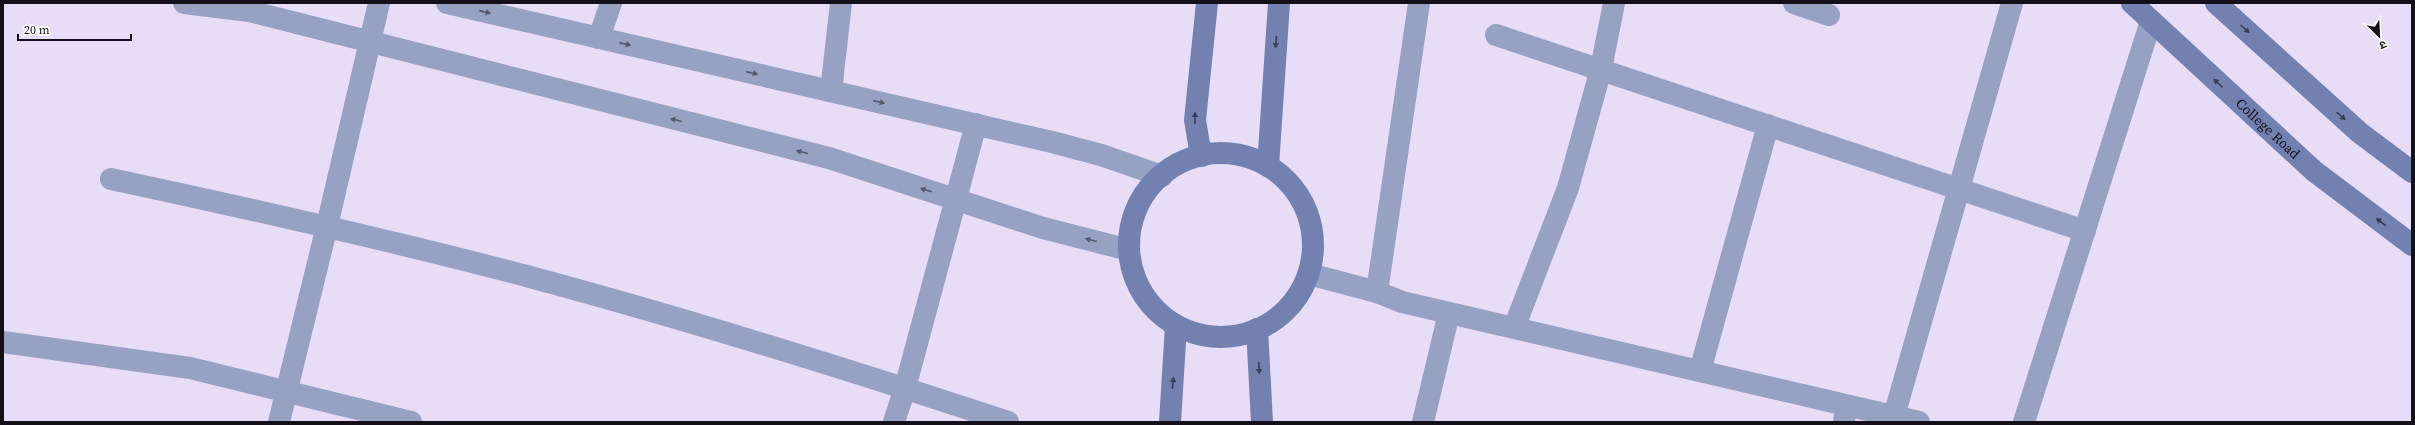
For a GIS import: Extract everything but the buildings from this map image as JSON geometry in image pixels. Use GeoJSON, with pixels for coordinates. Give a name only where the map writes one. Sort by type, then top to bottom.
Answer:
{"type":"FeatureCollection","features":[{"type":"Feature","properties":{"kind":"main road"},"geometry":{"type":"LineString","coordinates":[[1201,156],[1195,120],[1208,3]]}},
{"type":"Feature","properties":{"kind":"main road"},"geometry":{"type":"LineString","coordinates":[[1268,166],[1279,3]]}},
{"type":"Feature","properties":{"kind":"main road","name":"College Road"},"geometry":{"type":"LineString","coordinates":[[2132,3],[2314,171],[2412,246]]}},
{"type":"Feature","properties":{"kind":"main road"},"geometry":{"type":"LineString","coordinates":[[2216,3],[2360,132],[2412,172]]}},
{"type":"Feature","properties":{"kind":"main road"},"geometry":{"type":"LineString","coordinates":[[1222,153],[1251,158],[1268,166],[1277,172],[1298,194],[1310,220],[1314,250],[1309,274],[1291,307],[1266,326],[1237,336],[1206,336],[1176,326],[1152,307],[1136,281],[1129,250],[1132,220],[1145,194],[1165,172],[1201,156],[1222,153]]}},
{"type":"Feature","properties":{"kind":"main road"},"geometry":{"type":"LineString","coordinates":[[1170,422],[1176,326]]}},
{"type":"Feature","properties":{"kind":"main road"},"geometry":{"type":"LineString","coordinates":[[1257,329],[1262,422]]}},
{"type":"Feature","properties":{"kind":"street"},"geometry":{"type":"LineString","coordinates":[[184,3],[249,12],[829,158],[1043,228],[1129,250]]}},
{"type":"Feature","properties":{"kind":"street"},"geometry":{"type":"LineString","coordinates":[[278,422],[327,226],[378,3]]}},
{"type":"Feature","properties":{"kind":"street"},"geometry":{"type":"LineString","coordinates":[[447,3],[976,124],[1101,155],[1162,176]]}},
{"type":"Feature","properties":{"kind":"street"},"geometry":{"type":"LineString","coordinates":[[599,38],[611,3]]}},
{"type":"Feature","properties":{"kind":"street"},"geometry":{"type":"LineString","coordinates":[[831,91],[841,3]]}},
{"type":"Feature","properties":{"kind":"street"},"geometry":{"type":"LineString","coordinates":[[1377,292],[1419,3]]}},
{"type":"Feature","properties":{"kind":"street"},"geometry":{"type":"LineString","coordinates":[[1514,328],[1568,188],[1601,69],[1614,3]]}},
{"type":"Feature","properties":{"kind":"street"},"geometry":{"type":"LineString","coordinates":[[1794,3],[1829,15]]}},
{"type":"Feature","properties":{"kind":"street"},"geometry":{"type":"LineString","coordinates":[[1894,416],[2012,3]]}},
{"type":"Feature","properties":{"kind":"street"},"geometry":{"type":"LineString","coordinates":[[2024,422],[2151,21]]}},
{"type":"Feature","properties":{"kind":"street"},"geometry":{"type":"LineString","coordinates":[[1496,35],[2085,231]]}},
{"type":"Feature","properties":{"kind":"street"},"geometry":{"type":"LineString","coordinates":[[894,422],[905,388],[957,200],[976,124]]}},
{"type":"Feature","properties":{"kind":"street"},"geometry":{"type":"LineString","coordinates":[[1700,371],[1768,125]]}},
{"type":"Feature","properties":{"kind":"street"},"geometry":{"type":"LineString","coordinates":[[111,179],[327,226],[530,277],[852,370],[1008,422]]}},
{"type":"Feature","properties":{"kind":"street"},"geometry":{"type":"LineString","coordinates":[[1309,274],[1377,292],[1402,302],[1700,371],[1845,414],[1894,416],[1919,422]]}},
{"type":"Feature","properties":{"kind":"street"},"geometry":{"type":"LineString","coordinates":[[1423,422],[1449,312]]}},
{"type":"Feature","properties":{"kind":"street"},"geometry":{"type":"LineString","coordinates":[[3,342],[190,368],[412,422]]}}]}
